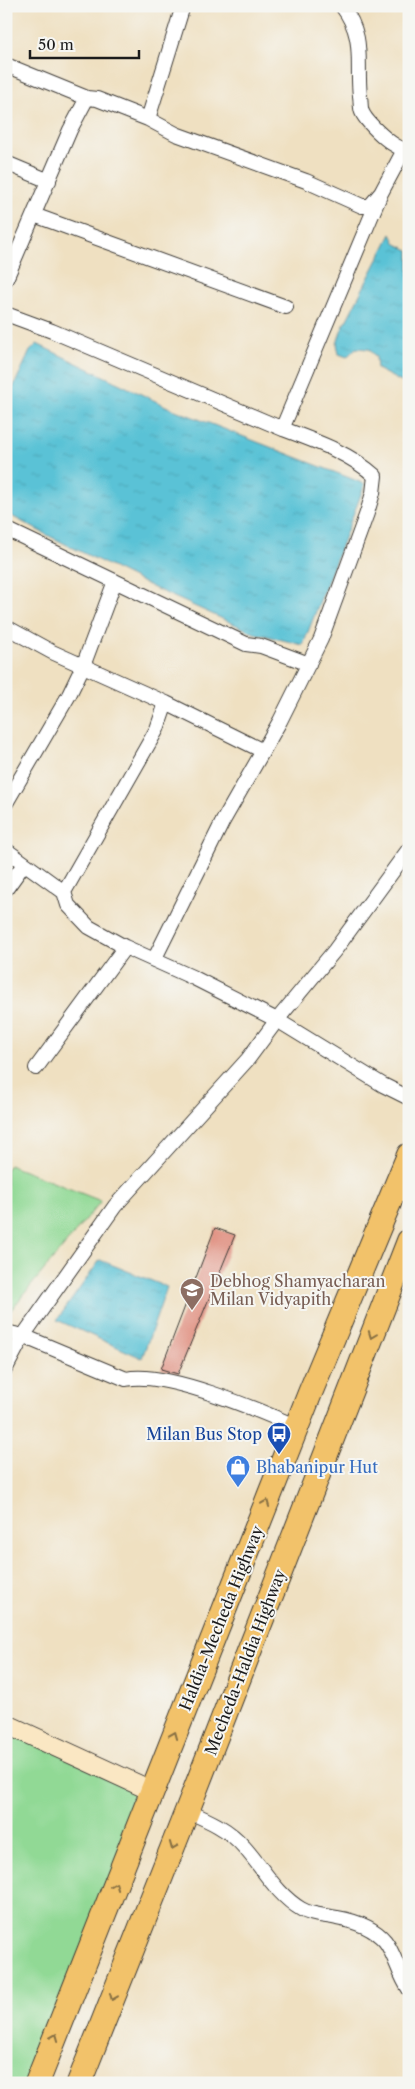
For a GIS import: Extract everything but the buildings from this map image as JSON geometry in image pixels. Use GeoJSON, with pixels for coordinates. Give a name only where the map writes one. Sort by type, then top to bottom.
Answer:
{"type":"FeatureCollection","features":[{"type":"Feature","properties":{"kind":"highway","name":"Haldia-Mecheda Highway"},"geometry":{"type":"LineString","coordinates":[[37,2083],[296,1427],[409,1155]]}},
{"type":"Feature","properties":{"kind":"highway","name":"Mecheda-Haldia Highway"},"geometry":{"type":"LineString","coordinates":[[79,2083],[409,1241]]}},
{"type":"Feature","properties":{"kind":"street"},"geometry":{"type":"LineString","coordinates":[[148,119],[183,6]]}},
{"type":"Feature","properties":{"kind":"street"},"geometry":{"type":"LineString","coordinates":[[284,429],[310,358],[381,193],[406,150],[391,143],[377,131],[362,112],[359,86],[360,52],[357,33],[342,6]]}},
{"type":"Feature","properties":{"kind":"street"},"geometry":{"type":"LineString","coordinates":[[6,65],[87,98],[97,98],[148,119],[176,134],[306,181],[362,206],[370,206],[381,193]]}},
{"type":"Feature","properties":{"kind":"street"},"geometry":{"type":"LineString","coordinates":[[6,280],[10,256],[34,215],[70,130],[87,98]]}},
{"type":"Feature","properties":{"kind":"street"},"geometry":{"type":"LineString","coordinates":[[6,163],[49,181]]}},
{"type":"Feature","properties":{"kind":"street"},"geometry":{"type":"LineString","coordinates":[[34,215],[286,307]]}},
{"type":"Feature","properties":{"kind":"street"},"geometry":{"type":"LineString","coordinates":[[6,314],[52,330],[339,452],[364,466],[375,476],[373,493],[322,639],[263,751],[223,821],[154,960]]}},
{"type":"Feature","properties":{"kind":"street"},"geometry":{"type":"LineString","coordinates":[[6,530],[246,644],[261,646],[309,664]]}},
{"type":"Feature","properties":{"kind":"street"},"geometry":{"type":"LineString","coordinates":[[6,803],[69,696],[83,666],[115,581]]}},
{"type":"Feature","properties":{"kind":"street"},"geometry":{"type":"LineString","coordinates":[[6,627],[83,666],[166,703],[263,751]]}},
{"type":"Feature","properties":{"kind":"street"},"geometry":{"type":"LineString","coordinates":[[64,892],[157,729],[166,703]]}},
{"type":"Feature","properties":{"kind":"street"},"geometry":{"type":"LineString","coordinates":[[6,1368],[23,1336],[114,1206],[248,1059],[277,1020],[335,950],[409,849]]}},
{"type":"Feature","properties":{"kind":"street"},"geometry":{"type":"LineString","coordinates":[[6,850],[64,892],[68,905],[89,927],[124,947],[277,1020],[383,1085],[409,1098]]}},
{"type":"Feature","properties":{"kind":"street"},"geometry":{"type":"LineString","coordinates":[[6,889],[24,864]]}},
{"type":"Feature","properties":{"kind":"street"},"geometry":{"type":"LineString","coordinates":[[36,1068],[124,947]]}},
{"type":"Feature","properties":{"kind":"street"},"geometry":{"type":"LineString","coordinates":[[6,1332],[23,1336],[126,1379],[139,1376],[182,1384],[222,1397],[296,1427]]}},
{"type":"Feature","properties":{"kind":"street"},"geometry":{"type":"LineString","coordinates":[[6,1724],[152,1790]]}},
{"type":"Feature","properties":{"kind":"street"},"geometry":{"type":"LineString","coordinates":[[187,1811],[222,1827],[231,1834],[244,1846],[281,1893],[303,1910],[346,1920],[368,1928],[378,1935],[386,1942],[400,1976],[409,1989]]}},
{"type":"Feature","properties":{"kind":"green space"},"geometry":{"type":"Polygon","coordinates":[[[9,1165],[101,1201],[6,1316],[6,1170],[9,1165]]]}},
{"type":"Feature","properties":{"kind":"green space"},"geometry":{"type":"Polygon","coordinates":[[[6,1724],[152,1791],[37,2083],[6,2083],[6,1724]]]}},
{"type":"Feature","properties":{"kind":"water"},"geometry":{"type":"Polygon","coordinates":[[[391,234],[396,244],[409,250],[409,386],[377,369],[376,357],[369,349],[356,348],[347,357],[339,354],[337,344],[341,331],[391,234]]]}},
{"type":"Feature","properties":{"kind":"water"},"geometry":{"type":"Polygon","coordinates":[[[37,344],[170,408],[365,484],[303,645],[254,633],[154,588],[6,513],[6,403],[30,351],[37,344]]]}},
{"type":"Feature","properties":{"kind":"water"},"geometry":{"type":"Polygon","coordinates":[[[100,1260],[167,1287],[142,1358],[57,1320],[100,1260]]]}},
{"type":"Feature","properties":{"kind":"place","name":"Debhog Shamyacharan Milan Vidyapith"},"geometry":{"type":"Point","coordinates":[192,1311]}},
{"type":"Feature","properties":{"kind":"place","name":"Milan Bus Stop"},"geometry":{"type":"Point","coordinates":[279,1455]}},
{"type":"Feature","properties":{"kind":"place","name":"Bhabanipur Hut"},"geometry":{"type":"Point","coordinates":[238,1488]}}]}
